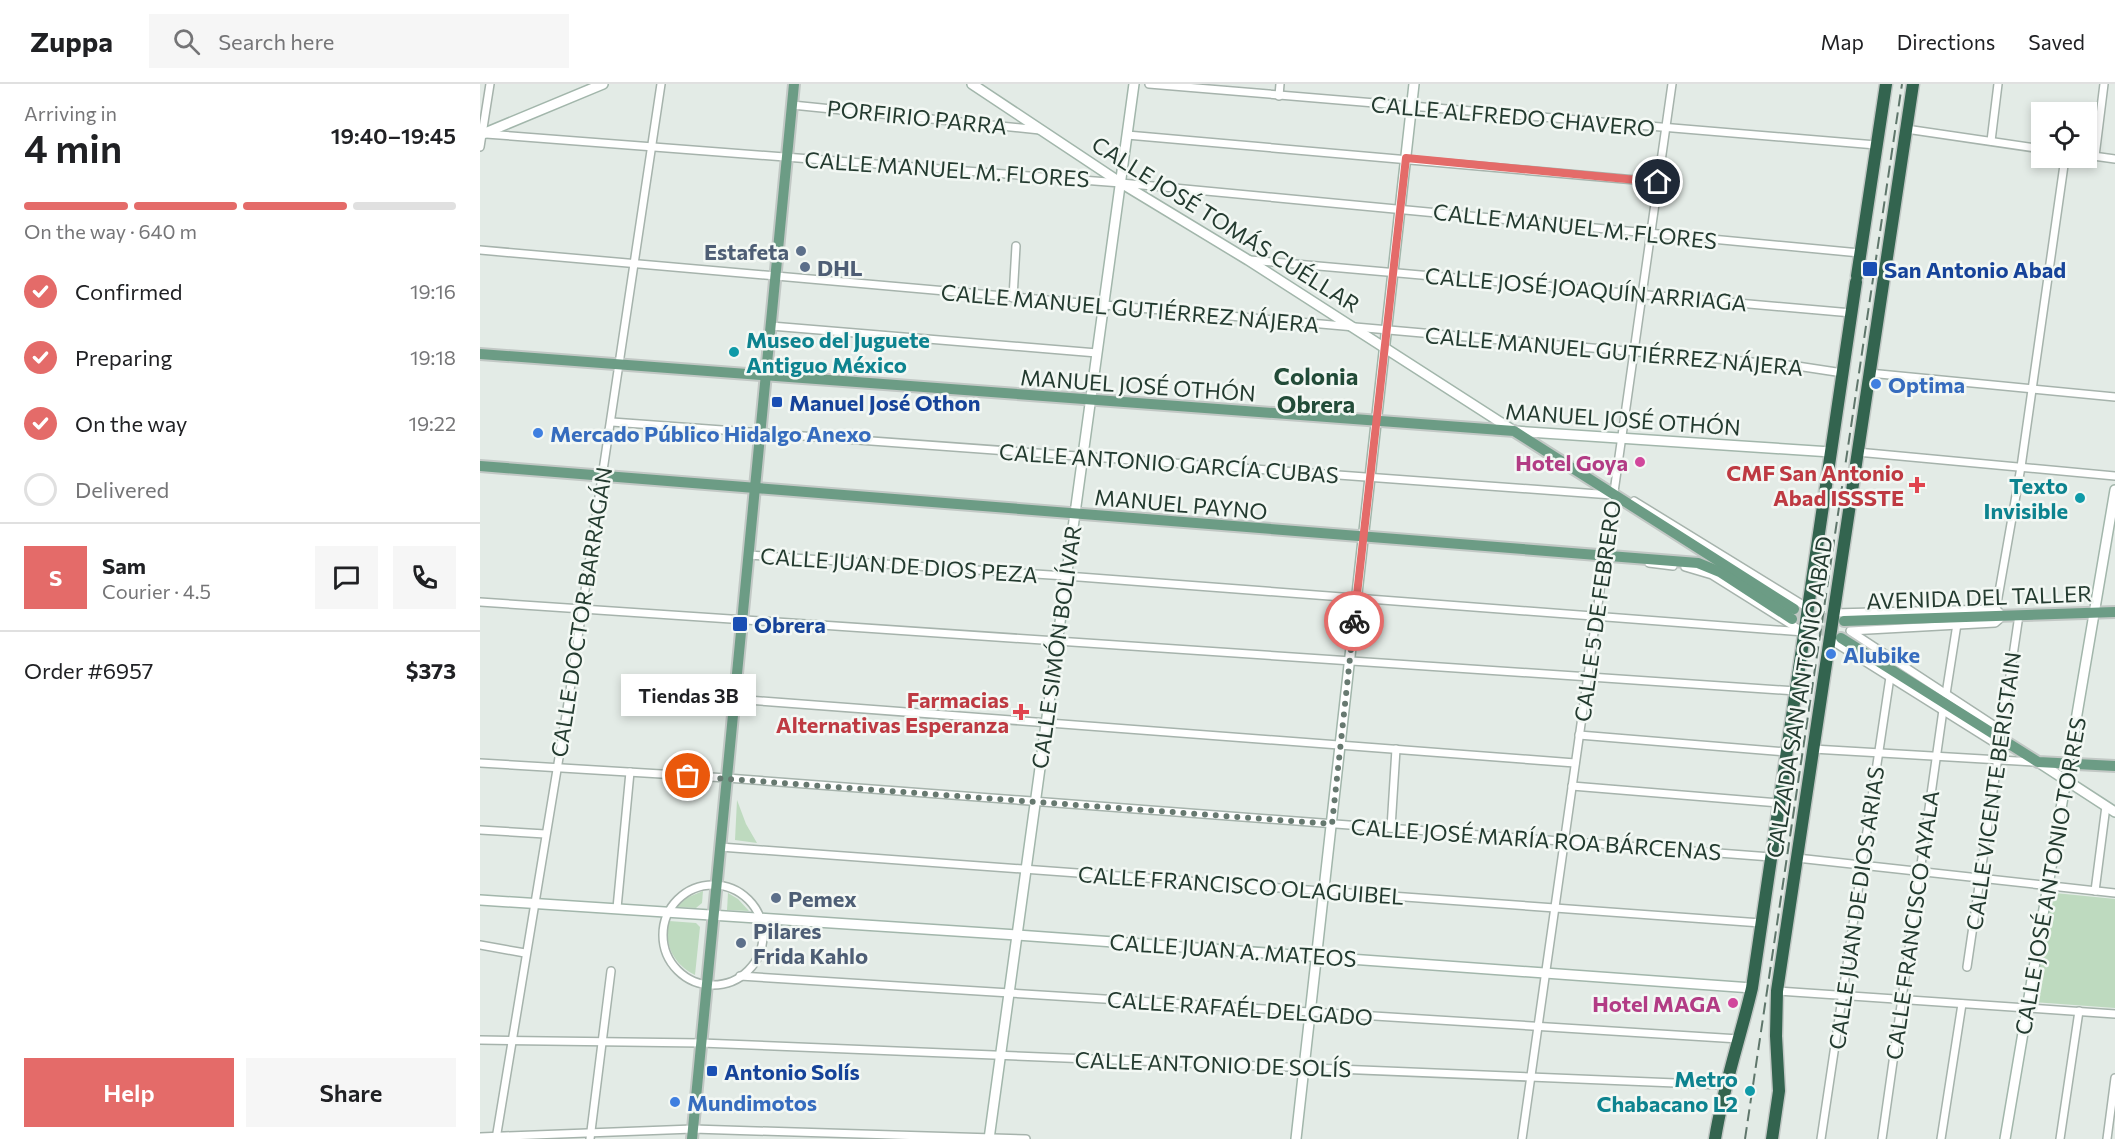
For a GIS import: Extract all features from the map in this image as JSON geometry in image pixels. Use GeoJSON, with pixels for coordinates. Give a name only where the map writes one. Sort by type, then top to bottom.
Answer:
{"type":"FeatureCollection","features":[{"type":"Feature","properties":{"kind":"highway","name":"CALZADA SAN ANTONIO ABAD"},"geometry":{"type":"LineString","coordinates":[[1715,1139],[1724,1085],[1752,988],[1886,84]]}},
{"type":"Feature","properties":{"kind":"highway","name":"CALZADA SAN ANTONIO ABAD"},"geometry":{"type":"LineString","coordinates":[[1772,1139],[1779,1091],[1776,1036],[1777,991],[1813,749],[1839,617],[1857,452],[1913,84]]}},
{"type":"Feature","properties":{"kind":"main road"},"geometry":{"type":"LineString","coordinates":[[692,1134],[794,84]]}},
{"type":"Feature","properties":{"kind":"main road","name":"MANUEL JOSÉ OTHÓN"},"geometry":{"type":"LineString","coordinates":[[480,354],[1514,431]]}},
{"type":"Feature","properties":{"kind":"main road","name":"CALLE JOSÉ TOMÁS CUÉLLAR"},"geometry":{"type":"LineString","coordinates":[[1514,431],[1793,614],[1710,566],[1605,556]]}},
{"type":"Feature","properties":{"kind":"main road","name":"MANUEL PAYNO"},"geometry":{"type":"LineString","coordinates":[[480,466],[1605,556]]}},
{"type":"Feature","properties":{"kind":"main road","name":"AVENIDA DEL TALLER"},"geometry":{"type":"LineString","coordinates":[[1839,617],[1999,612],[2019,615],[2115,612]]}},
{"type":"Feature","properties":{"kind":"main road"},"geometry":{"type":"LineString","coordinates":[[1835,638],[2038,762],[2115,766]]}},
{"type":"Feature","properties":{"kind":"street"},"geometry":{"type":"LineString","coordinates":[[480,147],[490,84]]}},
{"type":"Feature","properties":{"kind":"street"},"geometry":{"type":"LineString","coordinates":[[481,134],[603,84]]}},
{"type":"Feature","properties":{"kind":"street","name":"CALLE DOCTOR BARRAGÁN"},"geometry":{"type":"LineString","coordinates":[[496,1137],[582,610],[601,476],[612,422],[661,84]]}},
{"type":"Feature","properties":{"kind":"street","name":"CALLE JOSÉ TOMÁS CUÉLLAR"},"geometry":{"type":"LineString","coordinates":[[972,84],[1121,183],[1248,260],[1384,350],[1514,431]]}},
{"type":"Feature","properties":{"kind":"street","name":"CALLE SIMÓN BOLÍVAR"},"geometry":{"type":"LineString","coordinates":[[989,1138],[1134,84]]}},
{"type":"Feature","properties":{"kind":"street","name":"CALLE ALFREDO CHAVERO"},"geometry":{"type":"LineString","coordinates":[[1149,84],[1412,108],[1876,145]]}},
{"type":"Feature","properties":{"kind":"street"},"geometry":{"type":"LineString","coordinates":[[1279,96],[1280,84]]}},
{"type":"Feature","properties":{"kind":"street"},"geometry":{"type":"LineString","coordinates":[[1296,1139],[1414,84]]}},
{"type":"Feature","properties":{"kind":"street","name":"CALLE 5 DE FEBRERO"},"geometry":{"type":"LineString","coordinates":[[1522,1139],[1672,84]]}},
{"type":"Feature","properties":{"kind":"street"},"geometry":{"type":"LineString","coordinates":[[1991,141],[1998,84]]}},
{"type":"Feature","properties":{"kind":"street"},"geometry":{"type":"LineString","coordinates":[[2097,140],[2104,84]]}},
{"type":"Feature","properties":{"kind":"street","name":"PORFIRIO PARRA"},"geometry":{"type":"LineString","coordinates":[[792,105],[1042,130]]}},
{"type":"Feature","properties":{"kind":"street"},"geometry":{"type":"LineString","coordinates":[[1906,129],[2031,147]]}},
{"type":"Feature","properties":{"kind":"street","name":"CALLE MANUEL M. FLORES"},"geometry":{"type":"LineString","coordinates":[[481,134],[1121,183],[1650,235],[1860,253]]}},
{"type":"Feature","properties":{"kind":"street"},"geometry":{"type":"LineString","coordinates":[[1127,135],[1658,182]]}},
{"type":"Feature","properties":{"kind":"street"},"geometry":{"type":"LineString","coordinates":[[2097,156],[2115,159]]}},
{"type":"Feature","properties":{"kind":"street"},"geometry":{"type":"LineString","coordinates":[[2000,738],[1946,694],[1850,631],[1851,629],[1995,623],[1999,612],[2021,467],[2064,168]]}},
{"type":"Feature","properties":{"kind":"street"},"geometry":{"type":"LineString","coordinates":[[1012,298],[1016,246]]}},
{"type":"Feature","properties":{"kind":"street","name":"CALLE MANUEL GUTIÉRREZ NÁJERA"},"geometry":{"type":"LineString","coordinates":[[480,250],[1634,354],[1797,366],[1843,373]]}},
{"type":"Feature","properties":{"kind":"street","name":"CALLE JOSÉ JOAQUÍN ARRIAGA"},"geometry":{"type":"LineString","coordinates":[[1248,260],[1852,313]]}},
{"type":"Feature","properties":{"kind":"street"},"geometry":{"type":"LineString","coordinates":[[771,326],[1097,353]]}},
{"type":"Feature","properties":{"kind":"street"},"geometry":{"type":"LineString","coordinates":[[1869,373],[2115,397]]}},
{"type":"Feature","properties":{"kind":"street","name":"CALLE ANTONIO GARCÍA CUBAS"},"geometry":{"type":"LineString","coordinates":[[612,422],[1624,495],[1808,608]]}},
{"type":"Feature","properties":{"kind":"street","name":"MANUEL JOSÉ OTHÓN"},"geometry":{"type":"LineString","coordinates":[[1514,431],[1831,452]]}},
{"type":"Feature","properties":{"kind":"street"},"geometry":{"type":"LineString","coordinates":[[1857,452],[2115,476]]}},
{"type":"Feature","properties":{"kind":"street","name":"CALLE JOSÉ ANTONIO TORRES"},"geometry":{"type":"LineString","coordinates":[[2005,1139],[2047,885],[2096,613],[2111,544],[2115,490]]}},
{"type":"Feature","properties":{"kind":"street","name":"CALLE JUAN DE DIOS PEZA"},"geometry":{"type":"LineString","coordinates":[[748,555],[1066,576],[1357,600],[1804,632]]}},
{"type":"Feature","properties":{"kind":"street"},"geometry":{"type":"LineString","coordinates":[[1638,559],[1657,565],[1687,567],[1706,572],[1804,632]]}},
{"type":"Feature","properties":{"kind":"street"},"geometry":{"type":"LineString","coordinates":[[480,602],[1796,691]]}},
{"type":"Feature","properties":{"kind":"street","name":"CALLE VICENTE BERISTAIN"},"geometry":{"type":"LineString","coordinates":[[1967,967],[2019,615]]}},
{"type":"Feature","properties":{"kind":"street"},"geometry":{"type":"LineString","coordinates":[[1946,694],[1957,624]]}},
{"type":"Feature","properties":{"kind":"street"},"geometry":{"type":"LineString","coordinates":[[1835,638],[1890,677],[1943,710],[2000,738]]}},
{"type":"Feature","properties":{"kind":"street","name":"CALLE JUAN DE DIOS ARIAS"},"geometry":{"type":"LineString","coordinates":[[1821,1139],[1890,677]]}},
{"type":"Feature","properties":{"kind":"street"},"geometry":{"type":"LineString","coordinates":[[734,699],[1575,763]]}},
{"type":"Feature","properties":{"kind":"street","name":"CALLE FRANCISCO AYALA"},"geometry":{"type":"LineString","coordinates":[[1882,1139],[1943,710]]}},
{"type":"Feature","properties":{"kind":"street"},"geometry":{"type":"LineString","coordinates":[[1579,735],[1787,752]]}},
{"type":"Feature","properties":{"kind":"street"},"geometry":{"type":"LineString","coordinates":[[1391,828],[1396,749]]}},
{"type":"Feature","properties":{"kind":"street"},"geometry":{"type":"LineString","coordinates":[[1813,749],[2038,762],[2111,809],[2095,891]]}},
{"type":"Feature","properties":{"kind":"street","name":"CALLE JOSÉ MARÍA ROA BÁRCENAS"},"geometry":{"type":"LineString","coordinates":[[480,763],[727,778],[1771,857]]}},
{"type":"Feature","properties":{"kind":"street"},"geometry":{"type":"LineString","coordinates":[[616,908],[630,772]]}},
{"type":"Feature","properties":{"kind":"street"},"geometry":{"type":"LineString","coordinates":[[1572,786],[1779,802]]}},
{"type":"Feature","properties":{"kind":"street"},"geometry":{"type":"LineString","coordinates":[[480,830],[545,834]]}},
{"type":"Feature","properties":{"kind":"street","name":"CALLE FRANCISCO OLAGUIBEL"},"geometry":{"type":"LineString","coordinates":[[720,847],[1761,924]]}},
{"type":"Feature","properties":{"kind":"street"},"geometry":{"type":"LineString","coordinates":[[1797,858],[2115,893]]}},
{"type":"Feature","properties":{"kind":"street"},"geometry":{"type":"LineString","coordinates":[[707,984],[687,977],[670,960],[663,936],[669,912],[685,894],[696,888],[716,885],[743,895],[760,918],[762,929],[760,951],[755,961],[740,976]]}},
{"type":"Feature","properties":{"kind":"street","name":"CALLE JUAN A. MATEOS"},"geometry":{"type":"LineString","coordinates":[[480,900],[1017,934],[1752,988]]}},
{"type":"Feature","properties":{"kind":"street"},"geometry":{"type":"LineString","coordinates":[[480,945],[525,953]]}},
{"type":"Feature","properties":{"kind":"street"},"geometry":{"type":"LineString","coordinates":[[590,1135],[611,972]]}},
{"type":"Feature","properties":{"kind":"street","name":"CALLE RAFAÉL DELGADO"},"geometry":{"type":"LineString","coordinates":[[707,984],[729,981],[740,976],[1739,1039]]}},
{"type":"Feature","properties":{"kind":"street"},"geometry":{"type":"LineString","coordinates":[[1777,991],[2115,1014]]}},
{"type":"Feature","properties":{"kind":"street"},"geometry":{"type":"LineString","coordinates":[[1941,1139],[1962,1004]]}},
{"type":"Feature","properties":{"kind":"street"},"geometry":{"type":"LineString","coordinates":[[2060,1139],[2079,1011]]}},
{"type":"Feature","properties":{"kind":"street","name":"CALLE ANTONIO DE SOLÍS"},"geometry":{"type":"LineString","coordinates":[[480,1040],[701,1043],[1724,1085]]}},
{"type":"Feature","properties":{"kind":"street"},"geometry":{"type":"LineString","coordinates":[[2107,1139],[2115,1078]]}},
{"type":"Feature","properties":{"kind":"street"},"geometry":{"type":"LineString","coordinates":[[480,1137],[692,1134],[1026,1139]]}},
{"type":"Feature","properties":{"kind":"green space"},"geometry":{"type":"Polygon","coordinates":[[[737,800],[746,824],[757,843],[735,840],[737,800]]]}},
{"type":"Feature","properties":{"kind":"green space"},"geometry":{"type":"Polygon","coordinates":[[[703,891],[702,903],[696,908],[677,907],[686,898],[703,891]]]}},
{"type":"Feature","properties":{"kind":"green space"},"geometry":{"type":"Polygon","coordinates":[[[728,893],[738,899],[749,911],[727,910],[728,893]]]}},
{"type":"Feature","properties":{"kind":"green space"},"geometry":{"type":"Polygon","coordinates":[[[2055,893],[2115,899],[2115,1008],[2033,1002],[2051,896],[2055,893]]]}},
{"type":"Feature","properties":{"kind":"green space"},"geometry":{"type":"Polygon","coordinates":[[[669,921],[696,923],[700,927],[695,975],[681,966],[672,953],[668,938],[669,921]]]}},
{"type":"Feature","properties":{"kind":"tunnel"},"geometry":{"type":"LineString","coordinates":[[1794,609],[1813,616],[1840,620]]}},
{"type":"Feature","properties":{"kind":"tunnel"},"geometry":{"type":"LineString","coordinates":[[1792,619],[1837,636]]}},
{"type":"Feature","properties":{"kind":"railway"},"geometry":{"type":"LineString","coordinates":[[1745,1139],[1902,84]]}},
{"type":"Feature","properties":{"kind":"way so far"},"geometry":{"type":"LineString","coordinates":[[688,776],[1332,824],[1354,621]]}},
{"type":"Feature","properties":{"kind":"place","name":"Estafeta"},"geometry":{"type":"Point","coordinates":[801,251]}},
{"type":"Feature","properties":{"kind":"place","name":"DHL"},"geometry":{"type":"Point","coordinates":[805,267]}},
{"type":"Feature","properties":{"kind":"place","name":"San Antonio Abad"},"geometry":{"type":"Point","coordinates":[1870,269]}},
{"type":"Feature","properties":{"kind":"place","name":"Museo del Juguete Antiguo México"},"geometry":{"type":"Point","coordinates":[734,352]}},
{"type":"Feature","properties":{"kind":"place","name":"Optima"},"geometry":{"type":"Point","coordinates":[1876,384]}},
{"type":"Feature","properties":{"kind":"place","name":"Manuel José Othon"},"geometry":{"type":"Point","coordinates":[777,402]}},
{"type":"Feature","properties":{"kind":"place","name":"Mercado Público Hidalgo Anexo"},"geometry":{"type":"Point","coordinates":[538,433]}},
{"type":"Feature","properties":{"kind":"place","name":"Hotel Goya"},"geometry":{"type":"Point","coordinates":[1640,462]}},
{"type":"Feature","properties":{"kind":"place","name":"CMF San Antonio Abad ISSSTE"},"geometry":{"type":"Point","coordinates":[1917,485]}},
{"type":"Feature","properties":{"kind":"place","name":"Texto Invisible"},"geometry":{"type":"Point","coordinates":[2080,498]}},
{"type":"Feature","properties":{"kind":"place","name":"Obrera"},"geometry":{"type":"Point","coordinates":[740,624]}},
{"type":"Feature","properties":{"kind":"place","name":"Alubike"},"geometry":{"type":"Point","coordinates":[1831,654]}},
{"type":"Feature","properties":{"kind":"place","name":"Farmacias Alternativas Esperanza"},"geometry":{"type":"Point","coordinates":[1021,712]}},
{"type":"Feature","properties":{"kind":"place","name":"Tiendas 3B"},"geometry":{"type":"Point","coordinates":[688,776]}},
{"type":"Feature","properties":{"kind":"place","name":"Pemex"},"geometry":{"type":"Point","coordinates":[776,898]}},
{"type":"Feature","properties":{"kind":"place","name":"Pilares Frida Kahlo"},"geometry":{"type":"Point","coordinates":[741,943]}},
{"type":"Feature","properties":{"kind":"place","name":"Hotel MAGA"},"geometry":{"type":"Point","coordinates":[1733,1003]}},
{"type":"Feature","properties":{"kind":"place","name":"Antonio Solís"},"geometry":{"type":"Point","coordinates":[712,1071]}},
{"type":"Feature","properties":{"kind":"place","name":"Metro Chabacano L2"},"geometry":{"type":"Point","coordinates":[1750,1091]}},
{"type":"Feature","properties":{"kind":"place","name":"Mundimotos"},"geometry":{"type":"Point","coordinates":[675,1102]}},
{"type":"Feature","properties":{"kind":"district","name":"Colonia Obrera"},"geometry":{"type":"Point","coordinates":[1316,389]}},
{"type":"Feature","properties":{"kind":"route"},"geometry":{"type":"LineString","coordinates":[[1354,621],[1406,158],[1658,182]]}}]}
